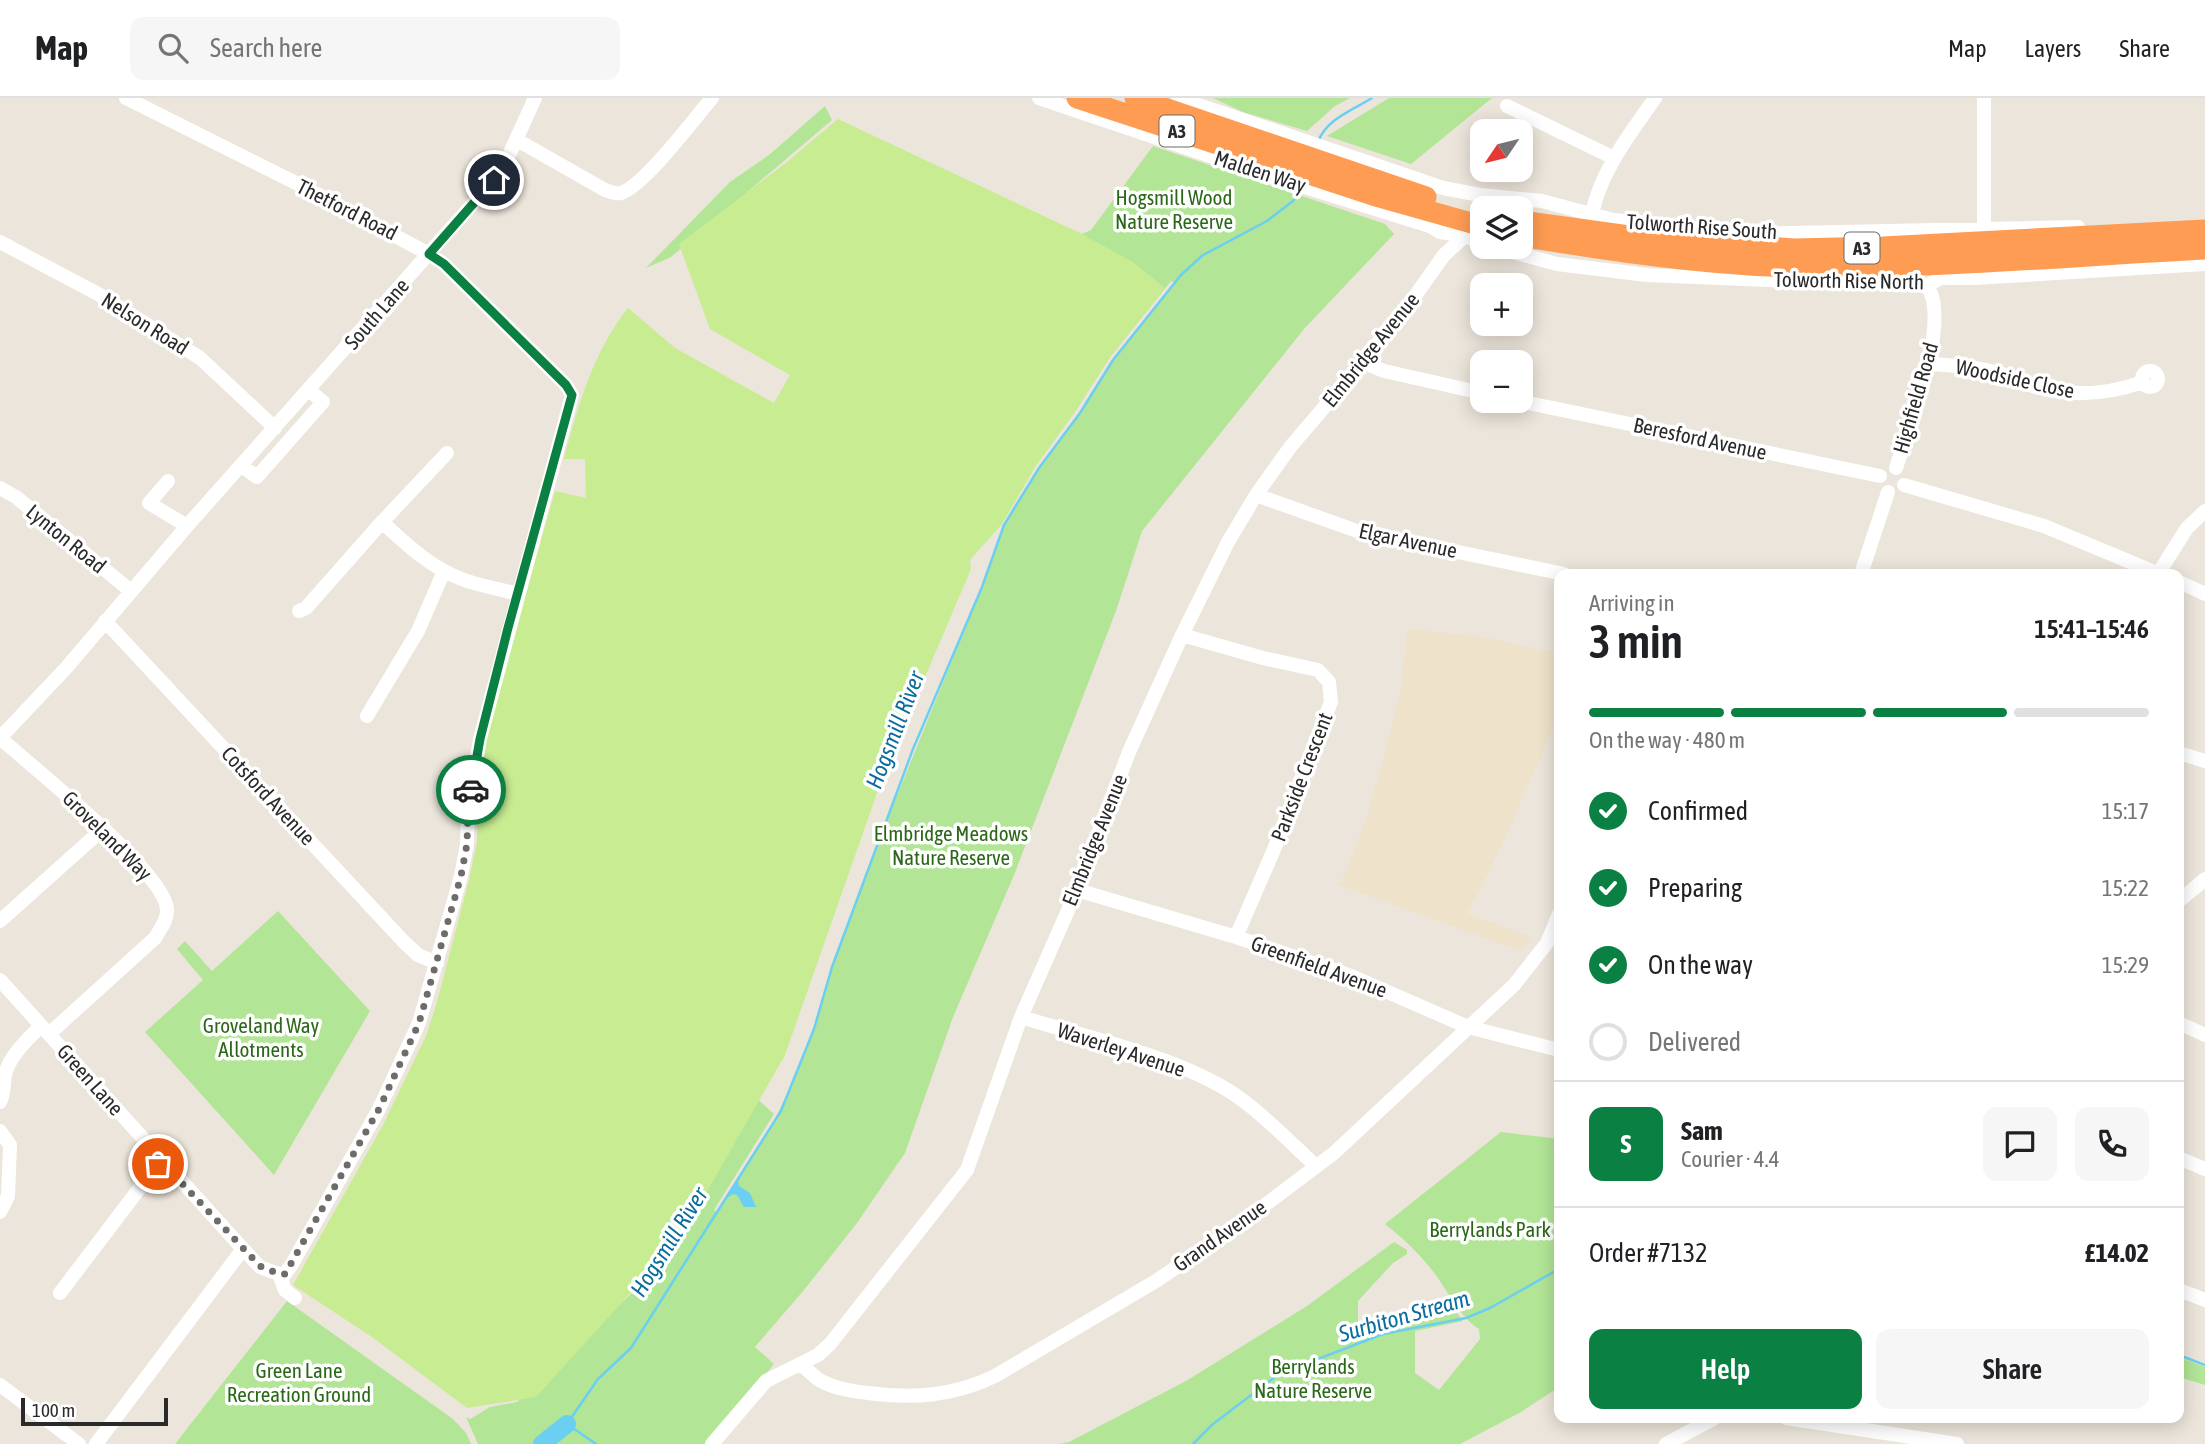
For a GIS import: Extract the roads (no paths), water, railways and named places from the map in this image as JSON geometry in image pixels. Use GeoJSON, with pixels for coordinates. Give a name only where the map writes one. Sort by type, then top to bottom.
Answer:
{"type":"FeatureCollection","features":[{"type":"Feature","properties":{"kind":"highway","name":"Malden Way"},"geometry":{"type":"LineString","coordinates":[[1077,98],[1326,171]]}},
{"type":"Feature","properties":{"kind":"highway","name":"Malden Way"},"geometry":{"type":"LineString","coordinates":[[1135,98],[1281,157]]}},
{"type":"Feature","properties":{"kind":"highway","name":"A3"},"geometry":{"type":"LineString","coordinates":[[1326,171],[1470,208]]}},
{"type":"Feature","properties":{"kind":"highway","name":"A3"},"geometry":{"type":"LineString","coordinates":[[1326,171],[1470,228]]}},
{"type":"Feature","properties":{"kind":"highway","name":"Tolworth Rise South"},"geometry":{"type":"LineString","coordinates":[[1533,223],[1651,239],[1794,249],[1883,247],[2205,230]]}},
{"type":"Feature","properties":{"kind":"highway","name":"Tolworth Rise North"},"geometry":{"type":"LineString","coordinates":[[1533,238],[1648,257],[1796,267],[1886,266],[2205,249]]}},
{"type":"Feature","properties":{"kind":"street","name":"Thetford Road"},"geometry":{"type":"LineString","coordinates":[[126,98],[300,185],[429,254],[444,264],[571,391],[518,593]]}},
{"type":"Feature","properties":{"kind":"street","name":"South Lane"},"geometry":{"type":"LineString","coordinates":[[0,738],[66,668],[187,526],[494,180],[517,140],[535,98]]}},
{"type":"Feature","properties":{"kind":"street"},"geometry":{"type":"LineString","coordinates":[[517,140],[605,190],[620,193],[651,169],[712,98]]}},
{"type":"Feature","properties":{"kind":"street","name":"Malden Way"},"geometry":{"type":"LineString","coordinates":[[1039,98],[1281,157],[1326,171],[1440,232],[1470,231]]}},
{"type":"Feature","properties":{"kind":"street","name":"Malden Way"},"geometry":{"type":"LineString","coordinates":[[1178,98],[1281,157]]}},
{"type":"Feature","properties":{"kind":"street"},"geometry":{"type":"LineString","coordinates":[[1592,214],[1596,197],[1614,158],[1655,98]]}},
{"type":"Feature","properties":{"kind":"street"},"geometry":{"type":"LineString","coordinates":[[1984,98],[1984,229]]}},
{"type":"Feature","properties":{"kind":"street"},"geometry":{"type":"LineString","coordinates":[[1507,106],[1614,158]]}},
{"type":"Feature","properties":{"kind":"street","name":"Tolworth Rise South"},"geometry":{"type":"LineString","coordinates":[[1326,171],[1480,195],[1542,201],[1613,220],[1745,234],[2205,224]]}},
{"type":"Feature","properties":{"kind":"street"},"geometry":{"type":"LineString","coordinates":[[1440,232],[1444,255]]}},
{"type":"Feature","properties":{"kind":"street","name":"Elmbridge Avenue"},"geometry":{"type":"LineString","coordinates":[[712,1444],[766,1381],[818,1355],[830,1344],[967,1170],[1021,1017],[1076,890],[1129,752],[1228,542],[1256,495],[1291,446],[1363,362],[1444,255],[1470,236]]}},
{"type":"Feature","properties":{"kind":"street","name":"Nelson Road"},"geometry":{"type":"LineString","coordinates":[[0,242],[97,294],[200,358],[275,428]]}},
{"type":"Feature","properties":{"kind":"street","name":"Tolworth Rise North"},"geometry":{"type":"LineString","coordinates":[[1533,258],[1557,264],[1647,275],[1794,281],[1913,278],[1927,286],[1940,278],[2205,264]]}},
{"type":"Feature","properties":{"kind":"street","name":"Highfield Road"},"geometry":{"type":"LineString","coordinates":[[1895,468],[1928,364],[1936,325],[1931,292],[1927,286]]}},
{"type":"Feature","properties":{"kind":"street"},"geometry":{"type":"LineString","coordinates":[[1363,362],[1384,371],[1470,390]]}},
{"type":"Feature","properties":{"kind":"street","name":"Woodside Close"},"geometry":{"type":"LineString","coordinates":[[1928,364],[1967,366],[2001,374],[2031,386],[2083,394],[2106,392],[2143,382]]}},
{"type":"Feature","properties":{"kind":"street"},"geometry":{"type":"LineString","coordinates":[[242,466],[257,477],[323,402],[309,390]]}},
{"type":"Feature","properties":{"kind":"street","name":"Beresford Avenue"},"geometry":{"type":"LineString","coordinates":[[1533,404],[1880,476]]}},
{"type":"Feature","properties":{"kind":"street"},"geometry":{"type":"LineString","coordinates":[[299,611],[306,608],[447,453]]}},
{"type":"Feature","properties":{"kind":"street"},"geometry":{"type":"LineString","coordinates":[[1895,468],[1902,473],[1904,485],[1899,491],[1888,492],[1880,484],[1880,476],[1885,470],[1895,468]]}},
{"type":"Feature","properties":{"kind":"street"},"geometry":{"type":"LineString","coordinates":[[168,481],[149,503],[187,526]]}},
{"type":"Feature","properties":{"kind":"street"},"geometry":{"type":"LineString","coordinates":[[1904,485],[2044,526],[2147,569]]}},
{"type":"Feature","properties":{"kind":"street","name":"Lynton Road"},"geometry":{"type":"LineString","coordinates":[[0,488],[16,497],[131,591]]}},
{"type":"Feature","properties":{"kind":"street"},"geometry":{"type":"LineString","coordinates":[[1863,569],[1888,492]]}},
{"type":"Feature","properties":{"kind":"street","name":"Elgar Avenue"},"geometry":{"type":"LineString","coordinates":[[1256,495],[1357,531],[1554,572]]}},
{"type":"Feature","properties":{"kind":"street"},"geometry":{"type":"LineString","coordinates":[[2162,569],[2187,528],[2205,511]]}},
{"type":"Feature","properties":{"kind":"street"},"geometry":{"type":"LineString","coordinates":[[279,1274],[285,1274],[292,1264],[379,1109],[419,1023],[467,844],[468,810],[480,739],[518,593],[464,580],[444,571],[426,561],[382,522]]}},
{"type":"Feature","properties":{"kind":"street"},"geometry":{"type":"LineString","coordinates":[[367,716],[418,631],[444,571]]}},
{"type":"Feature","properties":{"kind":"street"},"geometry":{"type":"LineString","coordinates":[[2184,584],[2205,594]]}},
{"type":"Feature","properties":{"kind":"street","name":"Cotsford Avenue"},"geometry":{"type":"LineString","coordinates":[[106,621],[404,942],[418,955],[437,963]]}},
{"type":"Feature","properties":{"kind":"street","name":"Parkside Crescent"},"geometry":{"type":"LineString","coordinates":[[1182,635],[1318,670],[1329,682],[1331,702],[1275,847],[1236,937]]}},
{"type":"Feature","properties":{"kind":"street","name":"Groveland Way"},"geometry":{"type":"LineString","coordinates":[[0,738],[104,828],[163,895],[167,910],[164,923],[155,938],[45,1030],[25,1042],[5,1073],[0,1102]]}},
{"type":"Feature","properties":{"kind":"street"},"geometry":{"type":"LineString","coordinates":[[2184,755],[2205,761]]}},
{"type":"Feature","properties":{"kind":"street"},"geometry":{"type":"LineString","coordinates":[[0,921],[104,828]]}},
{"type":"Feature","properties":{"kind":"street"},"geometry":{"type":"LineString","coordinates":[[2184,897],[2205,879]]}},
{"type":"Feature","properties":{"kind":"street","name":"Greenfield Avenue"},"geometry":{"type":"LineString","coordinates":[[1076,890],[1236,937],[1351,976],[1468,1027],[1554,1049]]}},
{"type":"Feature","properties":{"kind":"street","name":"Grand Avenue"},"geometry":{"type":"LineString","coordinates":[[801,1364],[820,1381],[841,1389],[909,1397],[941,1394],[975,1386],[1156,1281],[1237,1227],[1334,1153],[1514,985],[1547,943],[1554,926]]}},
{"type":"Feature","properties":{"kind":"street","name":"Green Lane"},"geometry":{"type":"LineString","coordinates":[[0,980],[160,1160],[260,1266],[279,1274],[285,1290],[295,1298]]}},
{"type":"Feature","properties":{"kind":"street","name":"Waverley Avenue"},"geometry":{"type":"LineString","coordinates":[[1021,1017],[1163,1060],[1205,1078],[1244,1100],[1316,1166]]}},
{"type":"Feature","properties":{"kind":"street"},"geometry":{"type":"LineString","coordinates":[[2184,1025],[2205,1035]]}},
{"type":"Feature","properties":{"kind":"street"},"geometry":{"type":"LineString","coordinates":[[0,1131],[10,1145],[8,1196],[0,1212]]}},
{"type":"Feature","properties":{"kind":"street"},"geometry":{"type":"LineString","coordinates":[[60,1293],[160,1160]]}},
{"type":"Feature","properties":{"kind":"street"},"geometry":{"type":"LineString","coordinates":[[2184,1160],[2205,1169]]}},
{"type":"Feature","properties":{"kind":"street"},"geometry":{"type":"LineString","coordinates":[[96,1444],[243,1249]]}},
{"type":"Feature","properties":{"kind":"street"},"geometry":{"type":"LineString","coordinates":[[2184,1292],[2205,1300]]}},
{"type":"Feature","properties":{"kind":"street"},"geometry":{"type":"LineString","coordinates":[[0,1385],[79,1444]]}},
{"type":"Feature","properties":{"kind":"street"},"geometry":{"type":"LineString","coordinates":[[1666,1444],[1706,1423]]}},
{"type":"Feature","properties":{"kind":"street"},"geometry":{"type":"LineString","coordinates":[[1844,1423],[1957,1444]]}},
{"type":"Feature","properties":{"kind":"water"},"geometry":{"type":"Polygon","coordinates":[[[738,1179],[739,1186],[750,1193],[756,1207],[744,1207],[737,1195],[733,1194],[725,1199],[738,1179]]]}},
{"type":"Feature","properties":{"kind":"waterway","name":"Hogsmill River"},"geometry":{"type":"LineString","coordinates":[[1318,142],[1334,121],[1372,98]]}},
{"type":"Feature","properties":{"kind":"waterway","name":"Hogsmill River"},"geometry":{"type":"LineString","coordinates":[[596,1444],[567,1424],[598,1379],[631,1348],[781,1111],[814,1029],[832,967],[913,749],[982,587],[1004,525],[1039,468],[1080,413],[1113,360],[1181,275],[1203,255],[1267,221],[1293,201],[1300,191]]}},
{"type":"Feature","properties":{"kind":"waterway","name":"Surbiton Stream"},"geometry":{"type":"LineString","coordinates":[[1193,1444],[1213,1424],[1279,1374],[1383,1334],[1466,1318],[1490,1308],[1554,1272]]}},
{"type":"Feature","properties":{"kind":"waterway","name":"Surbiton Stream"},"geometry":{"type":"LineString","coordinates":[[2184,1357],[2205,1365]]}},
{"type":"Feature","properties":{"kind":"waterway","name":"Hogsmill River"},"geometry":{"type":"LineString","coordinates":[[542,1444],[567,1424]]}},
{"type":"Feature","properties":{"kind":"park label","name":"Hogsmill Wood Nature Reserve"},"geometry":{"type":"Point","coordinates":[1174,210]}},
{"type":"Feature","properties":{"kind":"park label","name":"Elmbridge Meadows Nature Reserve"},"geometry":{"type":"Point","coordinates":[951,846]}},
{"type":"Feature","properties":{"kind":"park label","name":"Groveland Way Allotments"},"geometry":{"type":"Point","coordinates":[261,1038]}},
{"type":"Feature","properties":{"kind":"park label","name":"Berrylands Park"},"geometry":{"type":"Point","coordinates":[1490,1230]}},
{"type":"Feature","properties":{"kind":"park label","name":"Berrylands Nature Reserve"},"geometry":{"type":"Point","coordinates":[1313,1379]}},
{"type":"Feature","properties":{"kind":"park label","name":"Green Lane Recreation Ground"},"geometry":{"type":"Point","coordinates":[299,1383]}}]}
